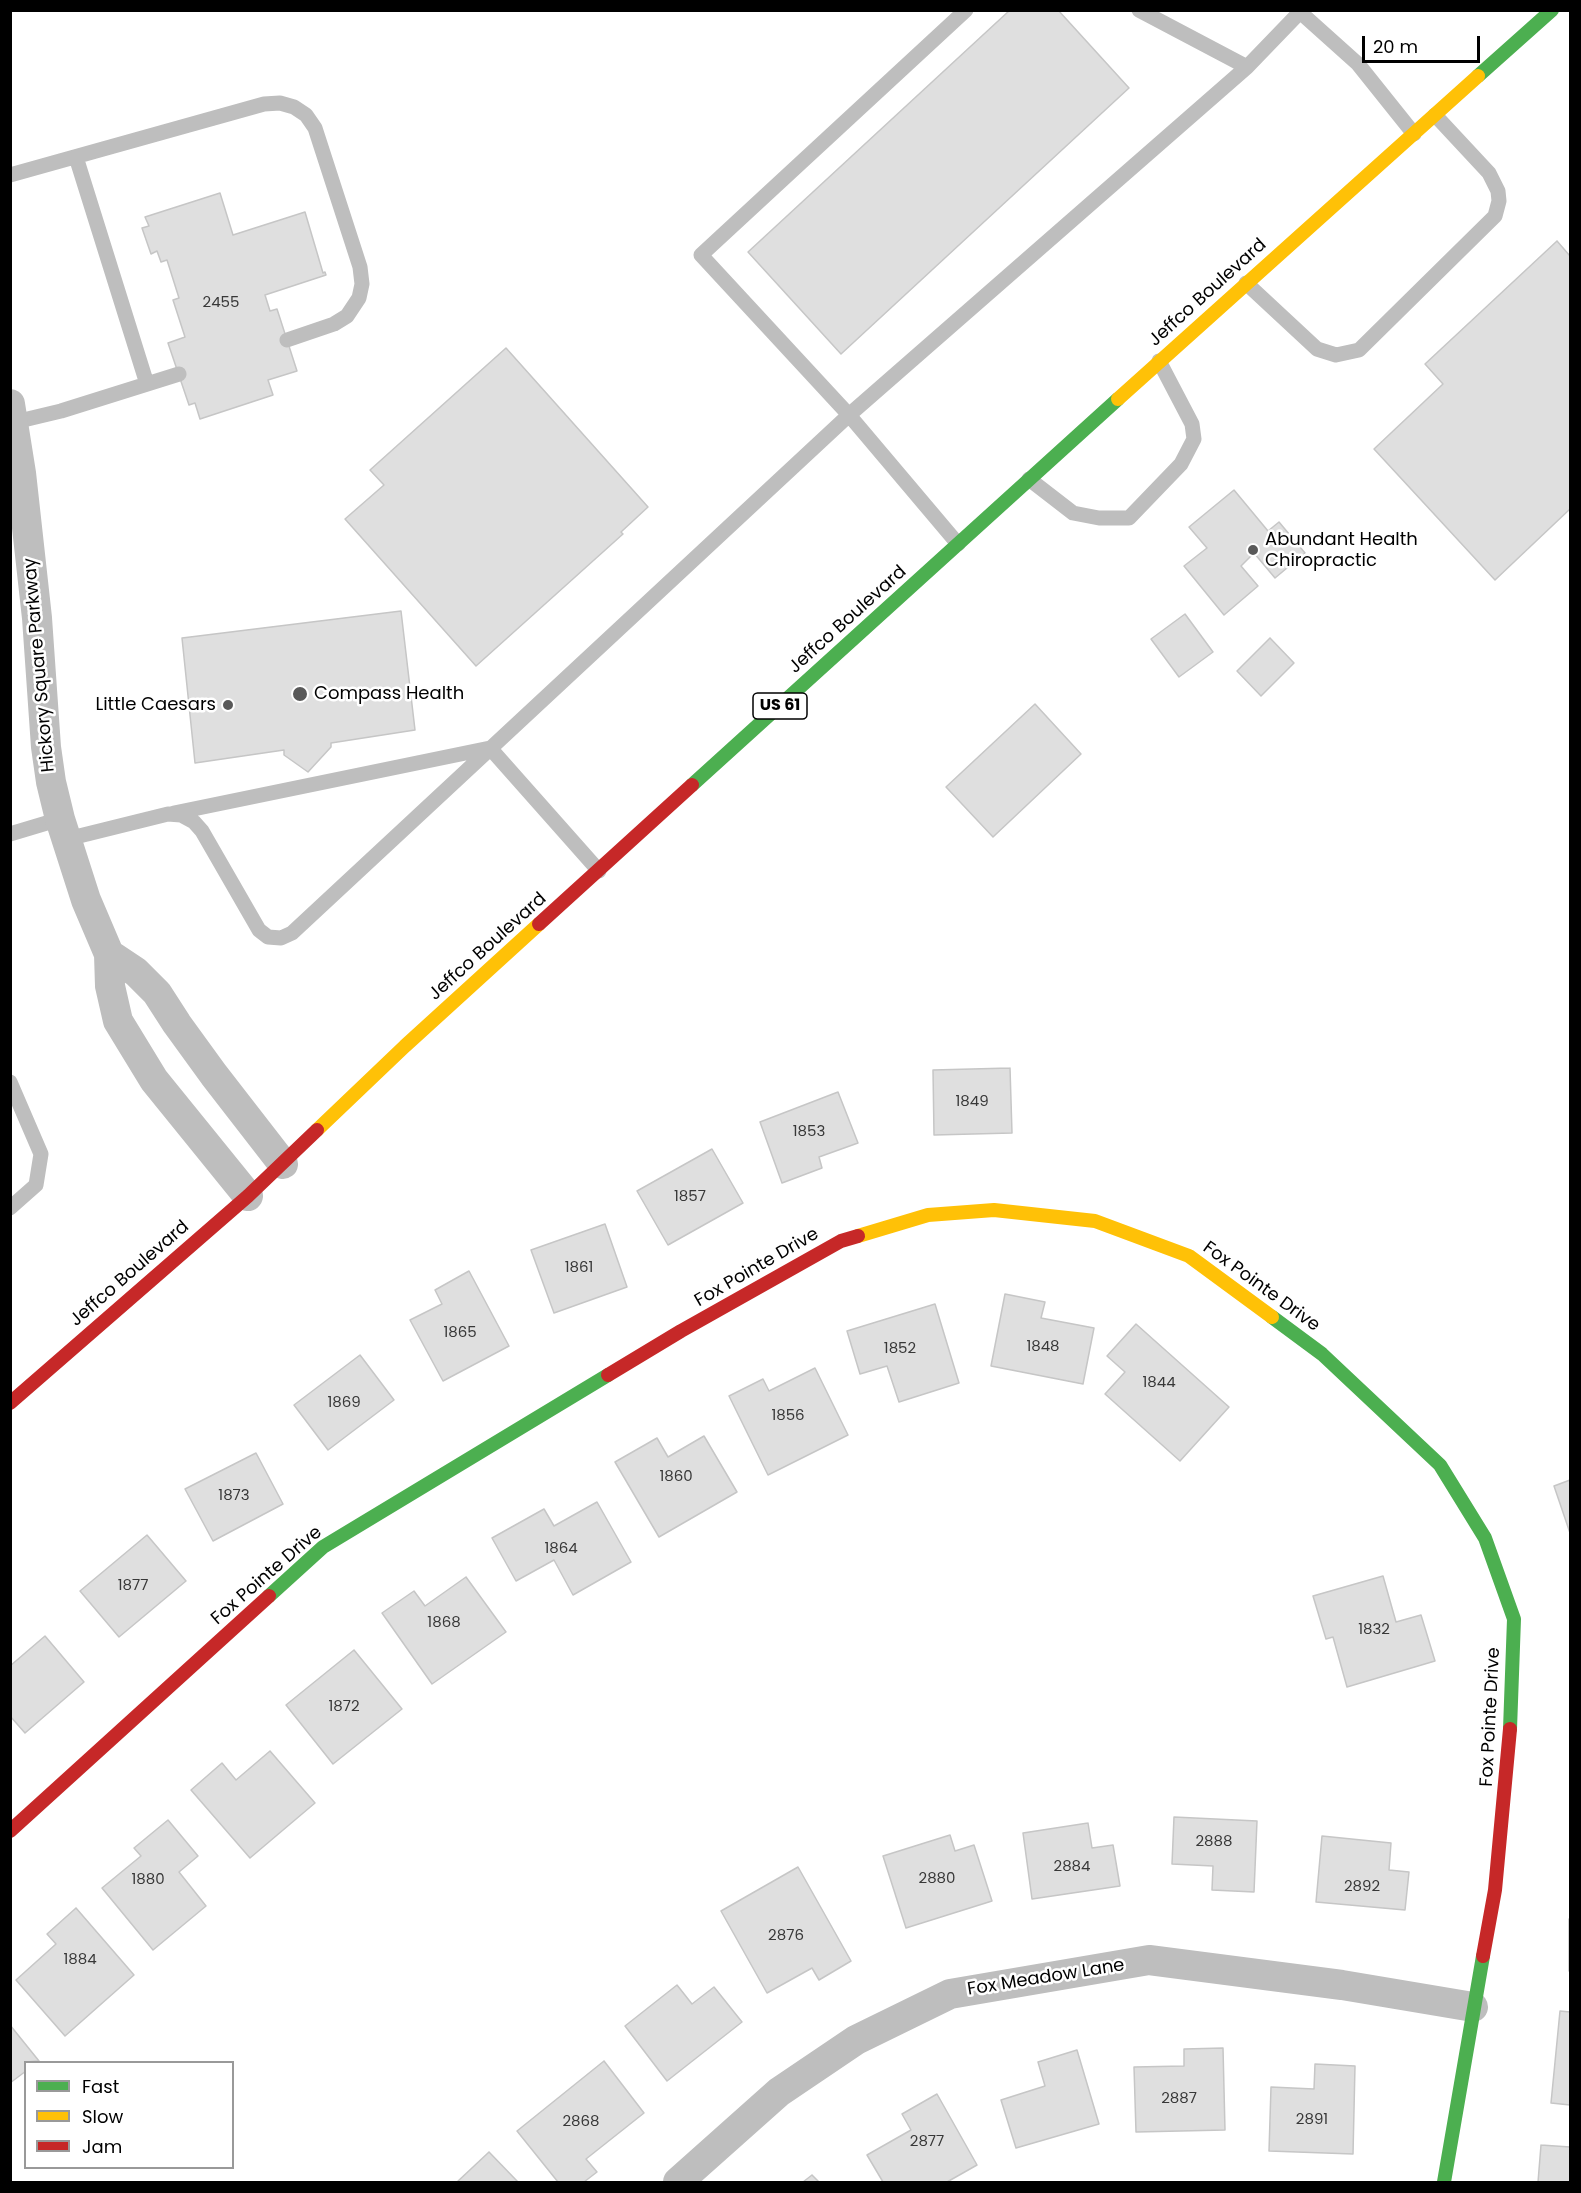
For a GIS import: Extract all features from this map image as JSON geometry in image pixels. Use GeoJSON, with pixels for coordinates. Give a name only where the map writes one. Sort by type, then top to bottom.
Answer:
{"type":"FeatureCollection","features":[{"type":"Feature","properties":{"kind":"street","name":"Jeffco Boulevard"},"geometry":{"type":"LineString","coordinates":[[10,1403],[248,1196],[405,1046],[1159,361],[1552,10]]}},
{"type":"Feature","properties":{"kind":"street","name":"Hickory Square Parkway"},"geometry":{"type":"LineString","coordinates":[[13,413],[37,618],[46,747],[63,829],[86,900],[109,954],[110,986],[118,1021],[160,1088],[248,1196]]}},
{"type":"Feature","properties":{"kind":"street"},"geometry":{"type":"LineString","coordinates":[[109,954],[136,972],[157,993],[214,1075],[283,1164]]}},
{"type":"Feature","properties":{"kind":"street","name":"Fox Pointe Drive"},"geometry":{"type":"LineString","coordinates":[[10,1831],[323,1547],[681,1332],[841,1241],[928,1215],[994,1210],[1095,1221],[1189,1256],[1322,1354],[1440,1465],[1485,1538],[1514,1619],[1510,1740],[1495,1890],[1444,2182]]}},
{"type":"Feature","properties":{"kind":"street","name":"Fox Meadow Lane"},"geometry":{"type":"LineString","coordinates":[[678,2182],[779,2092],[855,2040],[950,1994],[1149,1960],[1342,1985],[1473,2007]]}},
{"type":"Feature","properties":{"kind":"lane"},"geometry":{"type":"LineString","coordinates":[[958,544],[849,415],[702,255],[966,10]]}},
{"type":"Feature","properties":{"kind":"lane"},"geometry":{"type":"LineString","coordinates":[[1139,10],[1246,67]]}},
{"type":"Feature","properties":{"kind":"lane"},"geometry":{"type":"LineString","coordinates":[[168,814],[181,815],[194,822],[202,831],[259,930],[268,937],[281,938],[292,933],[849,415],[1246,67],[1301,11],[1358,64],[1414,134]]}},
{"type":"Feature","properties":{"kind":"lane"},"geometry":{"type":"LineString","coordinates":[[10,175],[264,104],[287,105],[306,115],[315,128],[360,267],[362,284],[359,298],[347,316],[334,324],[287,340]]}},
{"type":"Feature","properties":{"kind":"lane"},"geometry":{"type":"LineString","coordinates":[[1246,283],[1317,349],[1336,355],[1359,351],[1495,216],[1499,201],[1498,191],[1489,173],[1435,115]]}},
{"type":"Feature","properties":{"kind":"lane"},"geometry":{"type":"LineString","coordinates":[[76,157],[147,384]]}},
{"type":"Feature","properties":{"kind":"lane"},"geometry":{"type":"LineString","coordinates":[[1029,479],[1073,513],[1099,518],[1129,518],[1180,464],[1194,439],[1192,423],[1159,361]]}},
{"type":"Feature","properties":{"kind":"lane"},"geometry":{"type":"LineString","coordinates":[[13,413],[61,411],[179,374]]}},
{"type":"Feature","properties":{"kind":"lane"},"geometry":{"type":"LineString","coordinates":[[10,834],[168,814],[490,748]]}},
{"type":"Feature","properties":{"kind":"lane"},"geometry":{"type":"LineString","coordinates":[[490,748],[599,871]]}},
{"type":"Feature","properties":{"kind":"lane"},"geometry":{"type":"LineString","coordinates":[[10,1082],[41,1154],[36,1185],[10,1208]]}},
{"type":"Feature","properties":{"kind":"building"},"geometry":{"type":"Polygon","coordinates":[[[1010,10],[1058,10],[1129,88],[841,354],[748,252],[1010,10]]]}},
{"type":"Feature","properties":{"kind":"building"},"geometry":{"type":"Polygon","coordinates":[[[220,193],[233,235],[305,212],[323,273],[325,272],[326,275],[265,295],[270,311],[277,309],[297,371],[268,380],[273,395],[200,419],[195,403],[189,405],[168,343],[185,337],[173,300],[179,298],[167,260],[161,262],[157,251],[151,254],[142,228],[149,226],[145,217],[220,193]]]}},
{"type":"Feature","properties":{"kind":"building"},"geometry":{"type":"Polygon","coordinates":[[[1557,241],[1570,256],[1570,509],[1495,580],[1374,449],[1443,384],[1425,364],[1557,241]]]}},
{"type":"Feature","properties":{"kind":"building"},"geometry":{"type":"Polygon","coordinates":[[[506,348],[648,507],[621,532],[623,534],[476,666],[345,519],[384,485],[370,470],[506,348]]]}},
{"type":"Feature","properties":{"kind":"building","name":"Abundant Health Chiropractic"},"geometry":{"type":"Polygon","coordinates":[[[1234,490],[1268,531],[1279,522],[1305,553],[1275,578],[1254,553],[1241,566],[1258,586],[1224,615],[1184,566],[1207,548],[1189,527],[1234,490]]]}},
{"type":"Feature","properties":{"kind":"building"},"geometry":{"type":"Polygon","coordinates":[[[401,611],[415,730],[331,743],[331,747],[308,772],[284,755],[284,750],[195,763],[182,638],[401,611]]]}},
{"type":"Feature","properties":{"kind":"building"},"geometry":{"type":"Polygon","coordinates":[[[1185,614],[1213,652],[1179,677],[1151,639],[1185,614]]]}},
{"type":"Feature","properties":{"kind":"building"},"geometry":{"type":"Polygon","coordinates":[[[1270,638],[1294,663],[1261,696],[1237,671],[1270,638]]]}},
{"type":"Feature","properties":{"kind":"building"},"geometry":{"type":"Polygon","coordinates":[[[1035,704],[1081,754],[993,837],[946,787],[1035,704]]]}},
{"type":"Feature","properties":{"kind":"building"},"geometry":{"type":"Polygon","coordinates":[[[1010,1068],[1012,1133],[934,1135],[933,1070],[1010,1068]]]}},
{"type":"Feature","properties":{"kind":"building"},"geometry":{"type":"Polygon","coordinates":[[[838,1092],[858,1143],[819,1157],[822,1168],[782,1183],[760,1122],[838,1092]]]}},
{"type":"Feature","properties":{"kind":"building"},"geometry":{"type":"Polygon","coordinates":[[[712,1149],[743,1203],[668,1245],[637,1191],[712,1149]]]}},
{"type":"Feature","properties":{"kind":"building"},"geometry":{"type":"Polygon","coordinates":[[[605,1224],[627,1287],[554,1313],[531,1250],[605,1224]]]}},
{"type":"Feature","properties":{"kind":"building"},"geometry":{"type":"Polygon","coordinates":[[[469,1271],[509,1346],[443,1381],[410,1320],[442,1304],[435,1290],[469,1271]]]}},
{"type":"Feature","properties":{"kind":"building"},"geometry":{"type":"Polygon","coordinates":[[[1005,1294],[1045,1302],[1041,1318],[1094,1328],[1083,1384],[991,1366],[1005,1294]]]}},
{"type":"Feature","properties":{"kind":"building"},"geometry":{"type":"Polygon","coordinates":[[[935,1304],[959,1383],[899,1402],[887,1366],[860,1374],[847,1331],[935,1304]]]}},
{"type":"Feature","properties":{"kind":"building"},"geometry":{"type":"Polygon","coordinates":[[[1136,1324],[1229,1407],[1180,1461],[1105,1394],[1125,1372],[1107,1356],[1136,1324]]]}},
{"type":"Feature","properties":{"kind":"building"},"geometry":{"type":"Polygon","coordinates":[[[360,1355],[394,1400],[328,1450],[294,1405],[360,1355]]]}},
{"type":"Feature","properties":{"kind":"building"},"geometry":{"type":"Polygon","coordinates":[[[815,1368],[848,1435],[768,1475],[729,1396],[763,1379],[769,1391],[815,1368]]]}},
{"type":"Feature","properties":{"kind":"building"},"geometry":{"type":"Polygon","coordinates":[[[704,1436],[737,1492],[659,1537],[615,1462],[657,1438],[668,1457],[704,1436]]]}},
{"type":"Feature","properties":{"kind":"building"},"geometry":{"type":"Polygon","coordinates":[[[256,1453],[283,1504],[213,1541],[185,1489],[256,1453]]]}},
{"type":"Feature","properties":{"kind":"building"},"geometry":{"type":"Polygon","coordinates":[[[1570,1480],[1570,1533],[1554,1486],[1570,1480]]]}},
{"type":"Feature","properties":{"kind":"building"},"geometry":{"type":"Polygon","coordinates":[[[597,1502],[631,1562],[573,1595],[554,1560],[516,1581],[492,1538],[544,1509],[554,1526],[597,1502]]]}},
{"type":"Feature","properties":{"kind":"building"},"geometry":{"type":"Polygon","coordinates":[[[147,1535],[186,1581],[119,1637],[80,1591],[147,1535]]]}},
{"type":"Feature","properties":{"kind":"building"},"geometry":{"type":"Polygon","coordinates":[[[1383,1576],[1396,1622],[1421,1615],[1435,1661],[1347,1687],[1333,1637],[1326,1639],[1313,1596],[1383,1576]]]}},
{"type":"Feature","properties":{"kind":"building"},"geometry":{"type":"Polygon","coordinates":[[[466,1577],[506,1632],[432,1684],[382,1613],[414,1591],[425,1606],[466,1577]]]}},
{"type":"Feature","properties":{"kind":"building"},"geometry":{"type":"Polygon","coordinates":[[[45,1636],[84,1682],[25,1733],[10,1716],[10,1666],[45,1636]]]}},
{"type":"Feature","properties":{"kind":"building"},"geometry":{"type":"Polygon","coordinates":[[[354,1650],[402,1709],[333,1764],[286,1705],[354,1650]]]}},
{"type":"Feature","properties":{"kind":"building"},"geometry":{"type":"Polygon","coordinates":[[[270,1751],[315,1803],[250,1858],[191,1790],[222,1763],[236,1780],[270,1751]]]}},
{"type":"Feature","properties":{"kind":"building"},"geometry":{"type":"Polygon","coordinates":[[[1174,1817],[1257,1821],[1254,1892],[1212,1890],[1213,1866],[1172,1864],[1174,1817]]]}},
{"type":"Feature","properties":{"kind":"building"},"geometry":{"type":"Polygon","coordinates":[[[168,1820],[198,1856],[179,1872],[206,1906],[153,1950],[102,1888],[141,1856],[134,1848],[168,1820]]]}},
{"type":"Feature","properties":{"kind":"building"},"geometry":{"type":"Polygon","coordinates":[[[1088,1823],[1092,1848],[1113,1845],[1120,1886],[1032,1899],[1023,1833],[1088,1823]]]}},
{"type":"Feature","properties":{"kind":"building"},"geometry":{"type":"Polygon","coordinates":[[[950,1835],[955,1851],[974,1845],[992,1901],[906,1928],[883,1856],[950,1835]]]}},
{"type":"Feature","properties":{"kind":"building"},"geometry":{"type":"Polygon","coordinates":[[[1322,1836],[1391,1843],[1389,1870],[1409,1872],[1405,1910],[1316,1902],[1322,1836]]]}},
{"type":"Feature","properties":{"kind":"building"},"geometry":{"type":"Polygon","coordinates":[[[798,1867],[851,1961],[819,1980],[812,1968],[767,1993],[721,1911],[798,1867]]]}},
{"type":"Feature","properties":{"kind":"building"},"geometry":{"type":"Polygon","coordinates":[[[76,1908],[134,1975],[65,2036],[16,1980],[56,1944],[47,1934],[76,1908]]]}},
{"type":"Feature","properties":{"kind":"building"},"geometry":{"type":"Polygon","coordinates":[[[1570,1919],[1570,1971],[1569,1971],[1570,1919]]]}},
{"type":"Feature","properties":{"kind":"building"},"geometry":{"type":"Polygon","coordinates":[[[677,1985],[692,2004],[714,1987],[742,2022],[667,2081],[625,2026],[677,1985]]]}},
{"type":"Feature","properties":{"kind":"building"},"geometry":{"type":"Polygon","coordinates":[[[1560,2011],[1570,2012],[1570,2105],[1551,2103],[1560,2011]]]}},
{"type":"Feature","properties":{"kind":"building"},"geometry":{"type":"Polygon","coordinates":[[[10,2025],[39,2061],[24,2061],[24,2072],[10,2083],[10,2025]]]}},
{"type":"Feature","properties":{"kind":"building"},"geometry":{"type":"Polygon","coordinates":[[[1223,2048],[1225,2130],[1136,2132],[1134,2067],[1184,2066],[1184,2049],[1223,2048]]]}},
{"type":"Feature","properties":{"kind":"building"},"geometry":{"type":"Polygon","coordinates":[[[1077,2050],[1099,2124],[1016,2148],[1001,2100],[1045,2086],[1038,2062],[1077,2050]]]}},
{"type":"Feature","properties":{"kind":"building"},"geometry":{"type":"Polygon","coordinates":[[[604,2061],[644,2113],[586,2159],[597,2172],[584,2182],[558,2182],[517,2131],[604,2061]]]}},
{"type":"Feature","properties":{"kind":"building"},"geometry":{"type":"Polygon","coordinates":[[[1315,2064],[1355,2066],[1353,2154],[1269,2151],[1271,2087],[1314,2089],[1315,2064]]]}},
{"type":"Feature","properties":{"kind":"building"},"geometry":{"type":"Polygon","coordinates":[[[937,2094],[977,2165],[947,2182],[883,2182],[867,2155],[911,2130],[902,2114],[937,2094]]]}},
{"type":"Feature","properties":{"kind":"building"},"geometry":{"type":"Polygon","coordinates":[[[1541,2145],[1570,2147],[1570,2182],[1538,2182],[1541,2145]]]}},
{"type":"Feature","properties":{"kind":"building"},"geometry":{"type":"Polygon","coordinates":[[[489,2152],[518,2182],[457,2182],[489,2152]]]}},
{"type":"Feature","properties":{"kind":"building"},"geometry":{"type":"Polygon","coordinates":[[[812,2175],[819,2182],[803,2182],[812,2175]]]}},
{"type":"Feature","properties":{"kind":"traffic: fast"},"geometry":{"type":"LineString","coordinates":[[1478,76],[1552,10]]}},
{"type":"Feature","properties":{"kind":"traffic: fast"},"geometry":{"type":"LineString","coordinates":[[692,785],[1118,399]]}},
{"type":"Feature","properties":{"kind":"traffic: fast"},"geometry":{"type":"LineString","coordinates":[[1272,1317],[1322,1354],[1440,1465],[1485,1538],[1514,1619],[1510,1729]]}},
{"type":"Feature","properties":{"kind":"traffic: fast"},"geometry":{"type":"LineString","coordinates":[[269,1596],[323,1547],[608,1375]]}},
{"type":"Feature","properties":{"kind":"traffic: fast"},"geometry":{"type":"LineString","coordinates":[[1444,2182],[1483,1956]]}},
{"type":"Feature","properties":{"kind":"traffic: slow"},"geometry":{"type":"LineString","coordinates":[[1118,399],[1478,76]]}},
{"type":"Feature","properties":{"kind":"traffic: slow"},"geometry":{"type":"LineString","coordinates":[[317,1130],[539,924]]}},
{"type":"Feature","properties":{"kind":"traffic: slow"},"geometry":{"type":"LineString","coordinates":[[858,1236],[928,1215],[994,1210],[1095,1221],[1189,1256],[1272,1317]]}},
{"type":"Feature","properties":{"kind":"traffic: jam"},"geometry":{"type":"LineString","coordinates":[[539,924],[692,785]]}},
{"type":"Feature","properties":{"kind":"traffic: jam"},"geometry":{"type":"LineString","coordinates":[[10,1403],[248,1196],[317,1130]]}},
{"type":"Feature","properties":{"kind":"traffic: jam"},"geometry":{"type":"LineString","coordinates":[[608,1375],[841,1241],[858,1236]]}},
{"type":"Feature","properties":{"kind":"traffic: jam"},"geometry":{"type":"LineString","coordinates":[[10,1831],[269,1596]]}},
{"type":"Feature","properties":{"kind":"traffic: jam"},"geometry":{"type":"LineString","coordinates":[[1483,1956],[1495,1890],[1510,1729]]}},
{"type":"Feature","properties":{"kind":"place","name":"Abundant Health Chiropractic"},"geometry":{"type":"Point","coordinates":[1253,550]}},
{"type":"Feature","properties":{"kind":"place","name":"Compass Health"},"geometry":{"type":"Point","coordinates":[300,694]}},
{"type":"Feature","properties":{"kind":"place","name":"Little Caesars"},"geometry":{"type":"Point","coordinates":[228,705]}}]}
